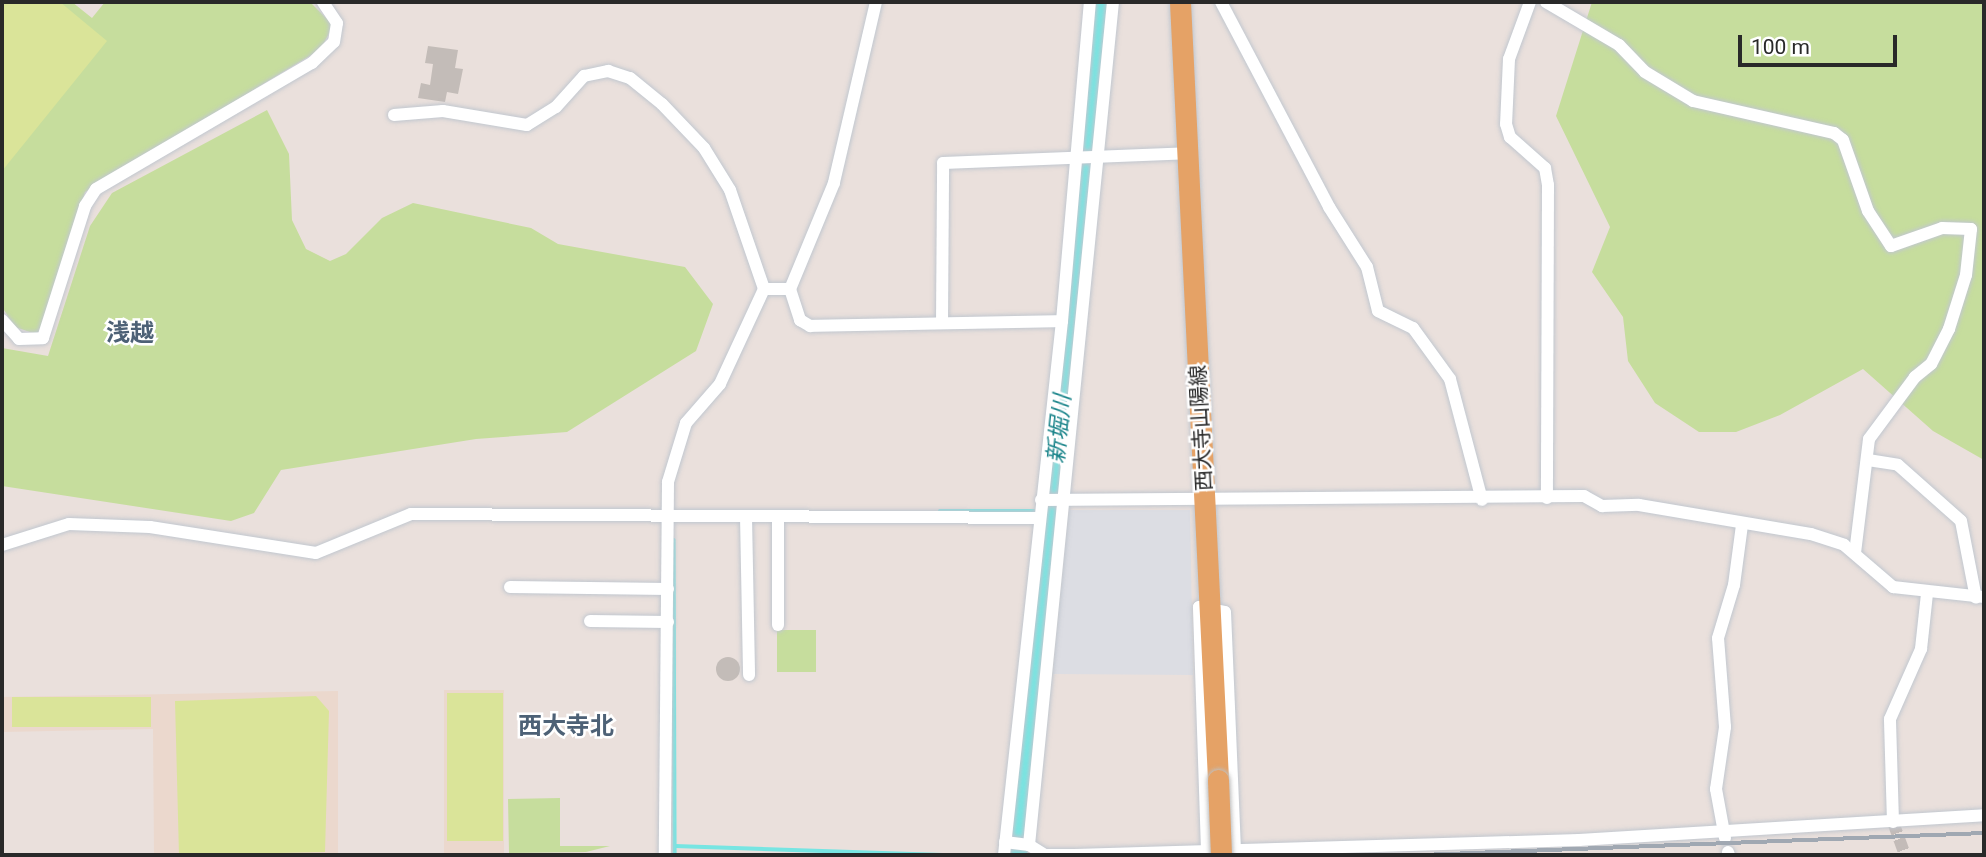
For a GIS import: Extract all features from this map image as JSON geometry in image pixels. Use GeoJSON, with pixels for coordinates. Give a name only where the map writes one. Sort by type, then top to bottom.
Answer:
{"type":"FeatureCollection","features":[{"type":"Feature","properties":{"kind":"main road","name":"西大寺山陽線"},"geometry":{"type":"LineString","coordinates":[[1180,2],[1221,851]]}},
{"type":"Feature","properties":{"kind":"street"},"geometry":{"type":"LineString","coordinates":[[2,320],[19,339],[43,338],[85,206],[96,190],[312,63],[334,43],[337,23],[323,2]]}},
{"type":"Feature","properties":{"kind":"street"},"geometry":{"type":"LineString","coordinates":[[876,2],[834,183],[790,289],[800,320],[810,326],[1062,321]]}},
{"type":"Feature","properties":{"kind":"street"},"geometry":{"type":"LineString","coordinates":[[1090,2],[1077,154],[1078,243],[1053,501],[1040,518],[1006,847],[1027,845],[1045,855],[1578,840],[1984,815]]}},
{"type":"Feature","properties":{"kind":"street"},"geometry":{"type":"LineString","coordinates":[[1027,845],[1055,582],[1053,501],[1062,321],[1096,155],[1112,2]]}},
{"type":"Feature","properties":{"kind":"street"},"geometry":{"type":"LineString","coordinates":[[1221,2],[1329,207],[1367,267],[1378,311],[1413,328],[1450,379],[1482,500]]}},
{"type":"Feature","properties":{"kind":"street"},"geometry":{"type":"LineString","coordinates":[[1530,2],[1509,59],[1506,124],[1510,136],[1545,168],[1548,185],[1547,498]]}},
{"type":"Feature","properties":{"kind":"street"},"geometry":{"type":"LineString","coordinates":[[1546,2],[1619,45],[1645,72],[1693,102],[1834,133],[1846,147],[1868,211],[1891,246],[1942,228],[1971,229],[1966,275],[1949,329],[1930,364],[1881,419],[1869,439],[1855,553]]}},
{"type":"Feature","properties":{"kind":"street"},"geometry":{"type":"LineString","coordinates":[[394,115],[443,111],[518,127],[555,107],[583,76],[608,71],[630,78],[704,148],[730,190],[764,289],[720,384],[687,423],[677,444],[668,482],[664,855]]}},
{"type":"Feature","properties":{"kind":"street"},"geometry":{"type":"LineString","coordinates":[[942,323],[943,163],[1077,154],[1187,153]]}},
{"type":"Feature","properties":{"kind":"street"},"geometry":{"type":"LineString","coordinates":[[764,289],[790,289]]}},
{"type":"Feature","properties":{"kind":"street"},"geometry":{"type":"LineString","coordinates":[[1053,501],[1482,500],[1584,496],[1602,506],[1639,505],[1742,525],[1811,534],[1855,553],[1893,587],[1927,594],[1980,597],[1961,521],[1898,465],[1868,460]]}},
{"type":"Feature","properties":{"kind":"street"},"geometry":{"type":"LineString","coordinates":[[2,545],[69,524],[150,527],[316,553],[411,514],[1040,518]]}},
{"type":"Feature","properties":{"kind":"street"},"geometry":{"type":"LineString","coordinates":[[746,516],[749,675]]}},
{"type":"Feature","properties":{"kind":"street"},"geometry":{"type":"LineString","coordinates":[[778,517],[778,625]]}},
{"type":"Feature","properties":{"kind":"street"},"geometry":{"type":"LineString","coordinates":[[1725,833],[1716,789],[1725,727],[1718,638],[1734,585],[1742,525]]}},
{"type":"Feature","properties":{"kind":"street"},"geometry":{"type":"LineString","coordinates":[[1035,580],[1055,582]]}},
{"type":"Feature","properties":{"kind":"street"},"geometry":{"type":"LineString","coordinates":[[510,587],[668,589]]}},
{"type":"Feature","properties":{"kind":"street"},"geometry":{"type":"LineString","coordinates":[[1893,822],[1890,719],[1921,649],[1927,594]]}},
{"type":"Feature","properties":{"kind":"street"},"geometry":{"type":"LineString","coordinates":[[1209,607],[1225,612],[1221,851],[1196,612],[1209,607]]}},
{"type":"Feature","properties":{"kind":"street"},"geometry":{"type":"LineString","coordinates":[[590,621],[668,622]]}},
{"type":"Feature","properties":{"kind":"street"},"geometry":{"type":"LineString","coordinates":[[1011,803],[1030,804]]}},
{"type":"Feature","properties":{"kind":"shaded area"},"geometry":{"type":"Polygon","coordinates":[[[1069,510],[1190,510],[1193,675],[1053,674],[1069,510]]]}},
{"type":"Feature","properties":{"kind":"shaded area"},"geometry":{"type":"Polygon","coordinates":[[[444,690],[504,690],[504,854],[444,854],[444,690]]]}},
{"type":"Feature","properties":{"kind":"shaded area"},"geometry":{"type":"Polygon","coordinates":[[[338,691],[338,855],[154,855],[153,729],[2,732],[2,697],[338,691]]]}},
{"type":"Feature","properties":{"kind":"green space"},"geometry":{"type":"Polygon","coordinates":[[[2,2],[72,2],[92,18],[105,2],[312,4],[333,25],[321,49],[85,192],[44,331],[36,334],[15,327],[2,307],[2,2]]]}},
{"type":"Feature","properties":{"kind":"green space"},"geometry":{"type":"Polygon","coordinates":[[[2,2],[60,2],[107,41],[2,171],[2,2]]]}},
{"type":"Feature","properties":{"kind":"green space"},"geometry":{"type":"Polygon","coordinates":[[[1592,2],[1984,2],[1984,460],[1933,431],[1863,369],[1780,415],[1736,432],[1699,432],[1655,403],[1628,361],[1623,317],[1592,272],[1610,227],[1556,116],[1592,2]]]}},
{"type":"Feature","properties":{"kind":"green space"},"geometry":{"type":"Polygon","coordinates":[[[267,110],[289,154],[292,220],[306,249],[330,261],[346,254],[382,218],[413,203],[531,228],[558,244],[685,267],[713,304],[696,351],[567,432],[476,439],[281,470],[254,513],[231,521],[2,486],[2,348],[48,356],[90,226],[112,193],[267,110]]]}},
{"type":"Feature","properties":{"kind":"green space"},"geometry":{"type":"Polygon","coordinates":[[[777,630],[816,630],[816,672],[777,672],[777,630]]]}},
{"type":"Feature","properties":{"kind":"green space"},"geometry":{"type":"Polygon","coordinates":[[[447,693],[503,693],[503,841],[447,841],[447,693]]]}},
{"type":"Feature","properties":{"kind":"green space"},"geometry":{"type":"Polygon","coordinates":[[[316,696],[329,711],[325,852],[179,855],[175,701],[316,696]]]}},
{"type":"Feature","properties":{"kind":"green space"},"geometry":{"type":"Polygon","coordinates":[[[12,697],[151,697],[151,727],[12,727],[12,697]]]}},
{"type":"Feature","properties":{"kind":"green space"},"geometry":{"type":"Polygon","coordinates":[[[560,798],[560,846],[610,846],[586,852],[509,853],[508,799],[560,798]]]}},
{"type":"Feature","properties":{"kind":"building"},"geometry":{"type":"Polygon","coordinates":[[[428,46],[458,50],[455,68],[463,69],[458,94],[447,92],[445,102],[418,98],[421,83],[430,85],[433,64],[425,63],[428,46]]]}},
{"type":"Feature","properties":{"kind":"building"},"geometry":{"type":"Polygon","coordinates":[[[728,657],[737,660],[740,669],[737,678],[728,681],[719,678],[716,669],[719,660],[728,657]]]}},
{"type":"Feature","properties":{"kind":"waterway","name":"新堀川"},"geometry":{"type":"LineString","coordinates":[[1017,855],[1103,2]]}},
{"type":"Feature","properties":{"kind":"waterway"},"geometry":{"type":"LineString","coordinates":[[940,511],[1034,511]]}},
{"type":"Feature","properties":{"kind":"waterway"},"geometry":{"type":"LineString","coordinates":[[674,540],[675,855]]}},
{"type":"Feature","properties":{"kind":"waterway"},"geometry":{"type":"LineString","coordinates":[[675,846],[950,855]]}},
{"type":"Feature","properties":{"kind":"tunnel"},"geometry":{"type":"LineString","coordinates":[[1893,822],[1905,855]]}},
{"type":"Feature","properties":{"kind":"railway"},"geometry":{"type":"LineString","coordinates":[[1422,855],[1984,833]]}},
{"type":"Feature","properties":{"kind":"district","name":"浅越"},"geometry":{"type":"Point","coordinates":[130,334]}},
{"type":"Feature","properties":{"kind":"district","name":"西大寺北"},"geometry":{"type":"Point","coordinates":[566,727]}}]}
